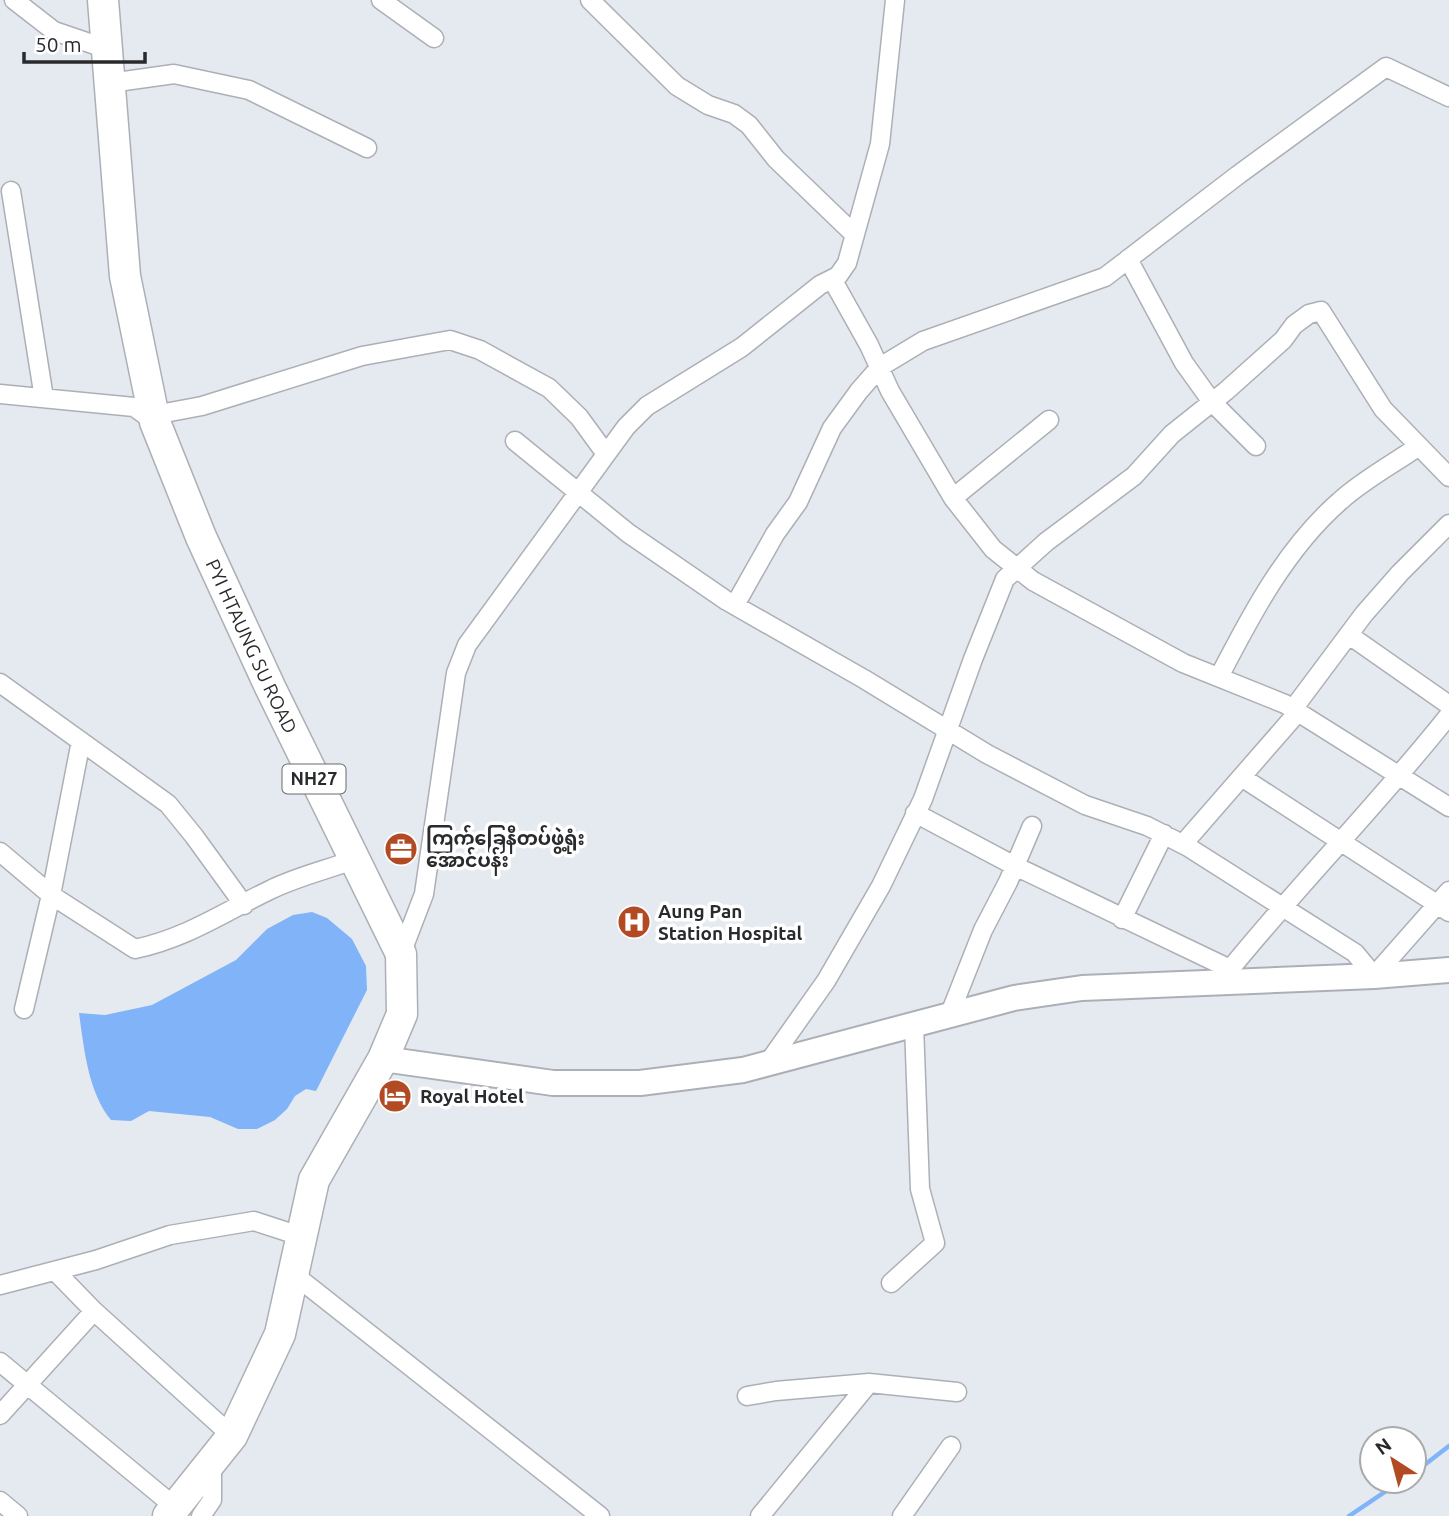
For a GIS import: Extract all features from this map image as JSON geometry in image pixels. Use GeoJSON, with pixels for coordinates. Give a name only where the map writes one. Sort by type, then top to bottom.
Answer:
{"type":"FeatureCollection","features":[{"type":"Feature","properties":{"kind":"highway","name":"PYI HTAUNG SU ROAD"},"geometry":{"type":"LineString","coordinates":[[103,0],[125,276],[155,419],[201,537],[270,687],[401,954],[402,1014],[383,1059],[314,1180],[280,1334],[232,1437],[212,1462],[181,1513]]}},
{"type":"Feature","properties":{"kind":"main road"},"geometry":{"type":"LineString","coordinates":[[383,1059],[553,1083],[640,1083],[743,1070],[1014,998],[1082,988],[1225,975],[1374,976],[1449,970]]}},
{"type":"Feature","properties":{"kind":"street"},"geometry":{"type":"LineString","coordinates":[[14,0],[54,32],[107,49]]}},
{"type":"Feature","properties":{"kind":"street"},"geometry":{"type":"LineString","coordinates":[[382,0],[434,38]]}},
{"type":"Feature","properties":{"kind":"street"},"geometry":{"type":"LineString","coordinates":[[590,0],[677,86],[708,104],[734,114],[749,125],[776,159],[855,235]]}},
{"type":"Feature","properties":{"kind":"street"},"geometry":{"type":"LineString","coordinates":[[401,954],[424,894],[456,673],[467,645],[626,427],[647,406],[742,347],[821,285],[838,276],[847,263],[880,144],[895,0]]}},
{"type":"Feature","properties":{"kind":"street"},"geometry":{"type":"LineString","coordinates":[[735,605],[775,534],[798,502],[832,428],[880,368],[923,341],[1105,277],[1386,67],[1449,97]]}},
{"type":"Feature","properties":{"kind":"street"},"geometry":{"type":"LineString","coordinates":[[110,83],[174,74],[249,90],[367,148]]}},
{"type":"Feature","properties":{"kind":"street"},"geometry":{"type":"LineString","coordinates":[[11,191],[44,398]]}},
{"type":"Feature","properties":{"kind":"street"},"geometry":{"type":"LineString","coordinates":[[1128,259],[1184,363],[1212,402],[1256,446]]}},
{"type":"Feature","properties":{"kind":"street"},"geometry":{"type":"LineString","coordinates":[[832,279],[890,391],[953,498],[993,549],[1033,581],[1183,663],[1296,710],[1449,807]]}},
{"type":"Feature","properties":{"kind":"street"},"geometry":{"type":"LineString","coordinates":[[768,1063],[827,981],[881,886],[915,813],[1005,579],[1016,567],[1134,476],[1172,434],[1283,340],[1294,326],[1309,314],[1321,311],[1383,410],[1449,477]]}},
{"type":"Feature","properties":{"kind":"street"},"geometry":{"type":"LineString","coordinates":[[0,394],[134,407],[155,419],[362,356],[450,340],[480,350],[549,388],[579,417],[606,454]]}},
{"type":"Feature","properties":{"kind":"street"},"geometry":{"type":"LineString","coordinates":[[953,498],[1049,420]]}},
{"type":"Feature","properties":{"kind":"street"},"geometry":{"type":"LineString","coordinates":[[515,441],[628,533],[691,578],[987,754],[1085,805],[1147,826],[1183,844],[1355,953],[1374,976],[1445,902],[1243,778]]}},
{"type":"Feature","properties":{"kind":"street"},"geometry":{"type":"LineString","coordinates":[[1219,677],[1244,629],[1303,539],[1341,500],[1419,446]]}},
{"type":"Feature","properties":{"kind":"street"},"geometry":{"type":"LineString","coordinates":[[1183,844],[1243,778],[1349,635],[1400,573],[1449,524]]}},
{"type":"Feature","properties":{"kind":"street"},"geometry":{"type":"LineString","coordinates":[[1349,635],[1449,705]]}},
{"type":"Feature","properties":{"kind":"street"},"geometry":{"type":"LineString","coordinates":[[0,684],[167,804],[244,905]]}},
{"type":"Feature","properties":{"kind":"street"},"geometry":{"type":"LineString","coordinates":[[915,813],[1225,975],[1449,715]]}},
{"type":"Feature","properties":{"kind":"street"},"geometry":{"type":"LineString","coordinates":[[24,1009],[51,895],[80,741]]}},
{"type":"Feature","properties":{"kind":"street"},"geometry":{"type":"LineString","coordinates":[[949,1016],[984,930],[1032,826]]}},
{"type":"Feature","properties":{"kind":"street"},"geometry":{"type":"LineString","coordinates":[[1122,919],[1164,834]]}},
{"type":"Feature","properties":{"kind":"street"},"geometry":{"type":"LineString","coordinates":[[0,852],[51,895],[135,949],[164,943],[271,890],[353,860]]}},
{"type":"Feature","properties":{"kind":"street"},"geometry":{"type":"LineString","coordinates":[[891,1283],[935,1243],[920,1189],[914,1025]]}},
{"type":"Feature","properties":{"kind":"street"},"geometry":{"type":"LineString","coordinates":[[0,1285],[56,1272],[170,1235],[254,1221],[300,1236]]}},
{"type":"Feature","properties":{"kind":"street"},"geometry":{"type":"LineString","coordinates":[[56,1272],[94,1311],[232,1437]]}},
{"type":"Feature","properties":{"kind":"street"},"geometry":{"type":"LineString","coordinates":[[292,1273],[600,1516]]}},
{"type":"Feature","properties":{"kind":"street"},"geometry":{"type":"LineString","coordinates":[[0,1415],[94,1311]]}},
{"type":"Feature","properties":{"kind":"street"},"geometry":{"type":"LineString","coordinates":[[0,1362],[181,1513]]}},
{"type":"Feature","properties":{"kind":"street"},"geometry":{"type":"LineString","coordinates":[[761,1516],[869,1383]]}},
{"type":"Feature","properties":{"kind":"street"},"geometry":{"type":"LineString","coordinates":[[747,1396],[869,1383],[957,1392]]}},
{"type":"Feature","properties":{"kind":"street"},"geometry":{"type":"LineString","coordinates":[[902,1516],[951,1446]]}},
{"type":"Feature","properties":{"kind":"street"},"geometry":{"type":"LineString","coordinates":[[0,1501],[18,1516]]}},
{"type":"Feature","properties":{"kind":"water"},"geometry":{"type":"Polygon","coordinates":[[[312,912],[327,918],[352,939],[366,966],[367,990],[316,1091],[306,1089],[295,1096],[287,1109],[275,1120],[257,1129],[238,1129],[210,1117],[149,1111],[131,1121],[111,1120],[92,1083],[79,1013],[105,1015],[152,1005],[236,960],[267,929],[293,915],[312,912]]]}},
{"type":"Feature","properties":{"kind":"waterway"},"geometry":{"type":"LineString","coordinates":[[1428,1462],[1449,1446]]}},
{"type":"Feature","properties":{"kind":"waterway"},"geometry":{"type":"LineString","coordinates":[[1349,1516],[1380,1495]]}},
{"type":"Feature","properties":{"kind":"place","name":"ကြက်ခြေနီတပ်ဖွဲ့ရုံး အောင်ပန်း"},"geometry":{"type":"Point","coordinates":[401,849]}},
{"type":"Feature","properties":{"kind":"place","name":"Aung Pan Station Hospital"},"geometry":{"type":"Point","coordinates":[634,922]}},
{"type":"Feature","properties":{"kind":"place","name":"Royal Hotel"},"geometry":{"type":"Point","coordinates":[395,1096]}}]}
